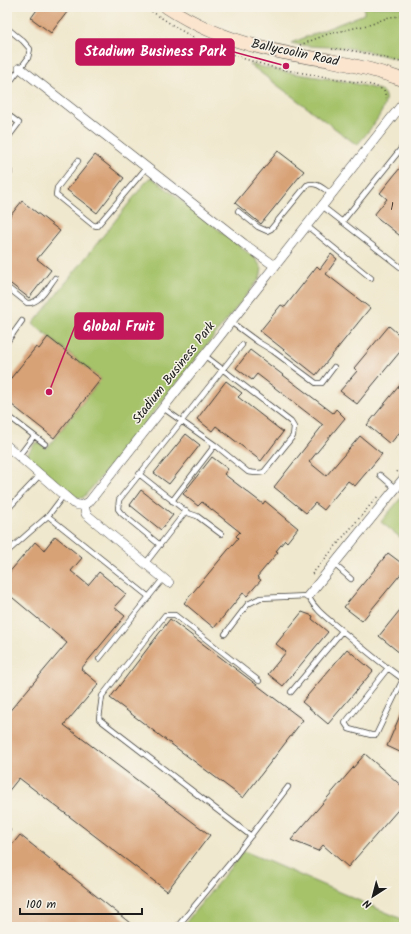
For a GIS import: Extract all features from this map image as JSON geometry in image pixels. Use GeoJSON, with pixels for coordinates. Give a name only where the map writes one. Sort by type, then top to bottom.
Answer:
{"type":"FeatureCollection","features":[{"type":"Feature","properties":{"kind":"street","name":"Ballycoolin Road"},"geometry":{"type":"LineString","coordinates":[[167,7],[218,34],[251,45],[285,53],[329,60],[377,71],[404,80]]}},
{"type":"Feature","properties":{"kind":"street"},"geometry":{"type":"LineString","coordinates":[[20,68],[244,244],[275,266]]}},
{"type":"Feature","properties":{"kind":"street","name":"Stadium Business Park"},"geometry":{"type":"LineString","coordinates":[[84,505],[92,498],[404,102]]}},
{"type":"Feature","properties":{"kind":"street"},"geometry":{"type":"LineString","coordinates":[[7,446],[64,495],[78,505],[84,505],[86,514],[166,581]]}},
{"type":"Feature","properties":{"kind":"street"},"geometry":{"type":"LineString","coordinates":[[308,596],[334,564],[392,486],[404,478]]}},
{"type":"Feature","properties":{"kind":"lane"},"geometry":{"type":"LineString","coordinates":[[7,28],[30,49],[28,58],[7,86]]}},
{"type":"Feature","properties":{"kind":"lane"},"geometry":{"type":"LineString","coordinates":[[7,114],[19,123],[7,139]]}},
{"type":"Feature","properties":{"kind":"lane"},"geometry":{"type":"LineString","coordinates":[[342,222],[404,145]]}},
{"type":"Feature","properties":{"kind":"lane"},"geometry":{"type":"LineString","coordinates":[[78,161],[57,188],[56,195],[93,225],[97,226],[147,167]]}},
{"type":"Feature","properties":{"kind":"lane"},"geometry":{"type":"LineString","coordinates":[[238,211],[258,227],[267,231],[271,230],[307,185],[311,183],[332,194]]}},
{"type":"Feature","properties":{"kind":"lane"},"geometry":{"type":"LineString","coordinates":[[322,206],[404,270]]}},
{"type":"Feature","properties":{"kind":"lane"},"geometry":{"type":"LineString","coordinates":[[307,226],[371,278]]}},
{"type":"Feature","properties":{"kind":"lane"},"geometry":{"type":"LineString","coordinates":[[7,287],[28,303],[31,303],[37,301],[55,278]]}},
{"type":"Feature","properties":{"kind":"lane"},"geometry":{"type":"LineString","coordinates":[[7,342],[22,321]]}},
{"type":"Feature","properties":{"kind":"lane"},"geometry":{"type":"LineString","coordinates":[[231,322],[258,342],[273,350],[316,383],[322,383],[334,367]]}},
{"type":"Feature","properties":{"kind":"lane"},"geometry":{"type":"LineString","coordinates":[[7,330],[13,334]]}},
{"type":"Feature","properties":{"kind":"lane"},"geometry":{"type":"LineString","coordinates":[[160,545],[121,513],[118,509],[119,500],[242,345]]}},
{"type":"Feature","properties":{"kind":"lane"},"geometry":{"type":"LineString","coordinates":[[163,408],[215,445],[248,472],[259,474],[264,472],[293,436],[294,427],[291,422],[204,356]]}},
{"type":"Feature","properties":{"kind":"lane"},"geometry":{"type":"LineString","coordinates":[[7,415],[45,444]]}},
{"type":"Feature","properties":{"kind":"lane"},"geometry":{"type":"LineString","coordinates":[[18,457],[34,436]]}},
{"type":"Feature","properties":{"kind":"lane"},"geometry":{"type":"LineString","coordinates":[[172,500],[215,445]]}},
{"type":"Feature","properties":{"kind":"lane"},"geometry":{"type":"LineString","coordinates":[[7,510],[40,474]]}},
{"type":"Feature","properties":{"kind":"lane"},"geometry":{"type":"LineString","coordinates":[[139,474],[186,511],[197,516],[221,534]]}},
{"type":"Feature","properties":{"kind":"lane"},"geometry":{"type":"LineString","coordinates":[[380,476],[392,486]]}},
{"type":"Feature","properties":{"kind":"lane"},"geometry":{"type":"LineString","coordinates":[[7,552],[48,516],[64,495]]}},
{"type":"Feature","properties":{"kind":"lane"},"geometry":{"type":"LineString","coordinates":[[146,564],[186,511]]}},
{"type":"Feature","properties":{"kind":"lane"},"geometry":{"type":"LineString","coordinates":[[48,516],[149,597]]}},
{"type":"Feature","properties":{"kind":"lane"},"geometry":{"type":"LineString","coordinates":[[334,564],[351,578]]}},
{"type":"Feature","properties":{"kind":"lane"},"geometry":{"type":"LineString","coordinates":[[99,659],[149,597],[166,581]]}},
{"type":"Feature","properties":{"kind":"lane"},"geometry":{"type":"LineString","coordinates":[[225,634],[248,604],[260,598],[308,596],[314,607],[403,679],[376,735],[371,735],[349,728],[345,723],[388,668]]}},
{"type":"Feature","properties":{"kind":"lane"},"geometry":{"type":"LineString","coordinates":[[250,836],[99,719],[102,696],[165,615],[175,615],[259,681]]}},
{"type":"Feature","properties":{"kind":"lane"},"geometry":{"type":"LineString","coordinates":[[291,692],[342,631]]}},
{"type":"Feature","properties":{"kind":"lane"},"geometry":{"type":"LineString","coordinates":[[177,927],[288,787]]}},
{"type":"Feature","properties":{"kind":"path"},"geometry":{"type":"LineString","coordinates":[[302,47],[296,46],[328,34],[372,24],[389,17],[404,16]]}},
{"type":"Feature","properties":{"kind":"path"},"geometry":{"type":"LineString","coordinates":[[328,49],[342,49],[364,53],[404,63]]}},
{"type":"Feature","properties":{"kind":"path"},"geometry":{"type":"LineString","coordinates":[[312,574],[392,486],[404,463]]}},
{"type":"Feature","properties":{"kind":"green space"},"geometry":{"type":"Polygon","coordinates":[[[364,7],[404,7],[404,61],[376,53],[354,49],[305,46],[291,43],[364,14],[364,7]]]}},
{"type":"Feature","properties":{"kind":"green space"},"geometry":{"type":"Polygon","coordinates":[[[249,64],[285,72],[349,82],[380,90],[385,95],[383,109],[373,126],[357,145],[249,64]]]}},
{"type":"Feature","properties":{"kind":"green space"},"geometry":{"type":"Polygon","coordinates":[[[149,178],[154,179],[256,259],[262,269],[260,278],[124,450],[83,498],[73,497],[25,457],[36,442],[47,448],[101,379],[33,324],[149,178]]]}},
{"type":"Feature","properties":{"kind":"green space"},"geometry":{"type":"Polygon","coordinates":[[[404,494],[404,535],[401,538],[381,522],[404,494]]]}},
{"type":"Feature","properties":{"kind":"green space"},"geometry":{"type":"Polygon","coordinates":[[[244,851],[404,920],[404,927],[182,927],[244,851]]]}},
{"type":"Feature","properties":{"kind":"building"},"geometry":{"type":"Polygon","coordinates":[[[39,7],[71,7],[51,33],[31,18],[39,7]]]}},
{"type":"Feature","properties":{"kind":"building"},"geometry":{"type":"Polygon","coordinates":[[[278,151],[304,171],[261,224],[235,203],[278,151]]]}},
{"type":"Feature","properties":{"kind":"building"},"geometry":{"type":"Polygon","coordinates":[[[95,155],[124,178],[97,213],[67,190],[95,155]]]}},
{"type":"Feature","properties":{"kind":"building"},"geometry":{"type":"Polygon","coordinates":[[[404,163],[404,239],[374,215],[387,199],[380,193],[404,163]]]}},
{"type":"Feature","properties":{"kind":"building"},"geometry":{"type":"Polygon","coordinates":[[[22,201],[60,231],[37,259],[51,270],[29,298],[7,281],[7,220],[22,201]]]}},
{"type":"Feature","properties":{"kind":"building"},"geometry":{"type":"Polygon","coordinates":[[[331,254],[337,259],[326,274],[370,308],[316,375],[260,331],[281,305],[285,307],[317,266],[320,269],[331,254]]]}},
{"type":"Feature","properties":{"kind":"building"},"geometry":{"type":"Polygon","coordinates":[[[389,326],[404,339],[404,347],[357,404],[340,391],[357,371],[354,368],[389,326]]]}},
{"type":"Feature","properties":{"kind":"building"},"geometry":{"type":"Polygon","coordinates":[[[48,337],[101,379],[54,438],[7,401],[7,383],[36,347],[39,349],[48,337]]]}},
{"type":"Feature","properties":{"kind":"building"},"geometry":{"type":"Polygon","coordinates":[[[250,350],[333,413],[336,409],[345,418],[309,462],[326,476],[360,436],[382,454],[355,486],[348,481],[324,510],[315,503],[306,513],[274,487],[323,425],[257,374],[252,380],[236,368],[250,350]]]}},
{"type":"Feature","properties":{"kind":"building"},"geometry":{"type":"Polygon","coordinates":[[[404,380],[404,427],[390,444],[367,425],[404,380]]]}},
{"type":"Feature","properties":{"kind":"building"},"geometry":{"type":"Polygon","coordinates":[[[226,381],[242,393],[238,397],[283,432],[261,461],[216,426],[212,431],[197,419],[226,381]]]}},
{"type":"Feature","properties":{"kind":"building"},"geometry":{"type":"Polygon","coordinates":[[[186,434],[200,445],[169,484],[154,473],[186,434]]]}},
{"type":"Feature","properties":{"kind":"building"},"geometry":{"type":"Polygon","coordinates":[[[212,457],[228,469],[224,474],[263,504],[265,501],[298,528],[287,542],[285,540],[276,551],[278,552],[257,577],[261,580],[247,596],[243,593],[214,628],[184,603],[238,538],[236,536],[240,532],[202,502],[198,506],[183,494],[212,457]]]}},
{"type":"Feature","properties":{"kind":"building"},"geometry":{"type":"Polygon","coordinates":[[[141,490],[173,515],[161,530],[130,505],[141,490]]]}},
{"type":"Feature","properties":{"kind":"building"},"geometry":{"type":"Polygon","coordinates":[[[55,536],[82,558],[71,571],[88,585],[99,572],[126,594],[114,607],[125,616],[81,669],[99,684],[64,725],[210,835],[167,891],[19,778],[7,793],[7,714],[67,643],[7,593],[7,575],[35,542],[44,550],[55,536]]]}},
{"type":"Feature","properties":{"kind":"building"},"geometry":{"type":"Polygon","coordinates":[[[388,553],[404,565],[404,570],[362,621],[344,607],[388,553]]]}},
{"type":"Feature","properties":{"kind":"building"},"geometry":{"type":"Polygon","coordinates":[[[404,605],[404,651],[401,654],[379,636],[404,605]]]}},
{"type":"Feature","properties":{"kind":"building"},"geometry":{"type":"Polygon","coordinates":[[[302,612],[313,616],[312,619],[328,632],[283,686],[268,674],[286,652],[276,644],[302,612]]]}},
{"type":"Feature","properties":{"kind":"building"},"geometry":{"type":"Polygon","coordinates":[[[170,619],[303,720],[243,798],[110,698],[170,619]]]}},
{"type":"Feature","properties":{"kind":"building"},"geometry":{"type":"Polygon","coordinates":[[[347,649],[373,671],[328,724],[302,702],[347,649]]]}},
{"type":"Feature","properties":{"kind":"building"},"geometry":{"type":"Polygon","coordinates":[[[404,706],[404,754],[387,746],[404,706]]]}},
{"type":"Feature","properties":{"kind":"building"},"geometry":{"type":"Polygon","coordinates":[[[365,754],[404,788],[404,803],[348,867],[323,845],[318,851],[291,840],[365,754]]]}},
{"type":"Feature","properties":{"kind":"building"},"geometry":{"type":"Polygon","coordinates":[[[20,835],[135,927],[7,927],[7,851],[20,835]]]}},
{"type":"Feature","properties":{"kind":"place","name":"Stadium Business Park"},"geometry":{"type":"Point","coordinates":[286,66]}},
{"type":"Feature","properties":{"kind":"place","name":"Global Fruit"},"geometry":{"type":"Point","coordinates":[49,392]}}]}
